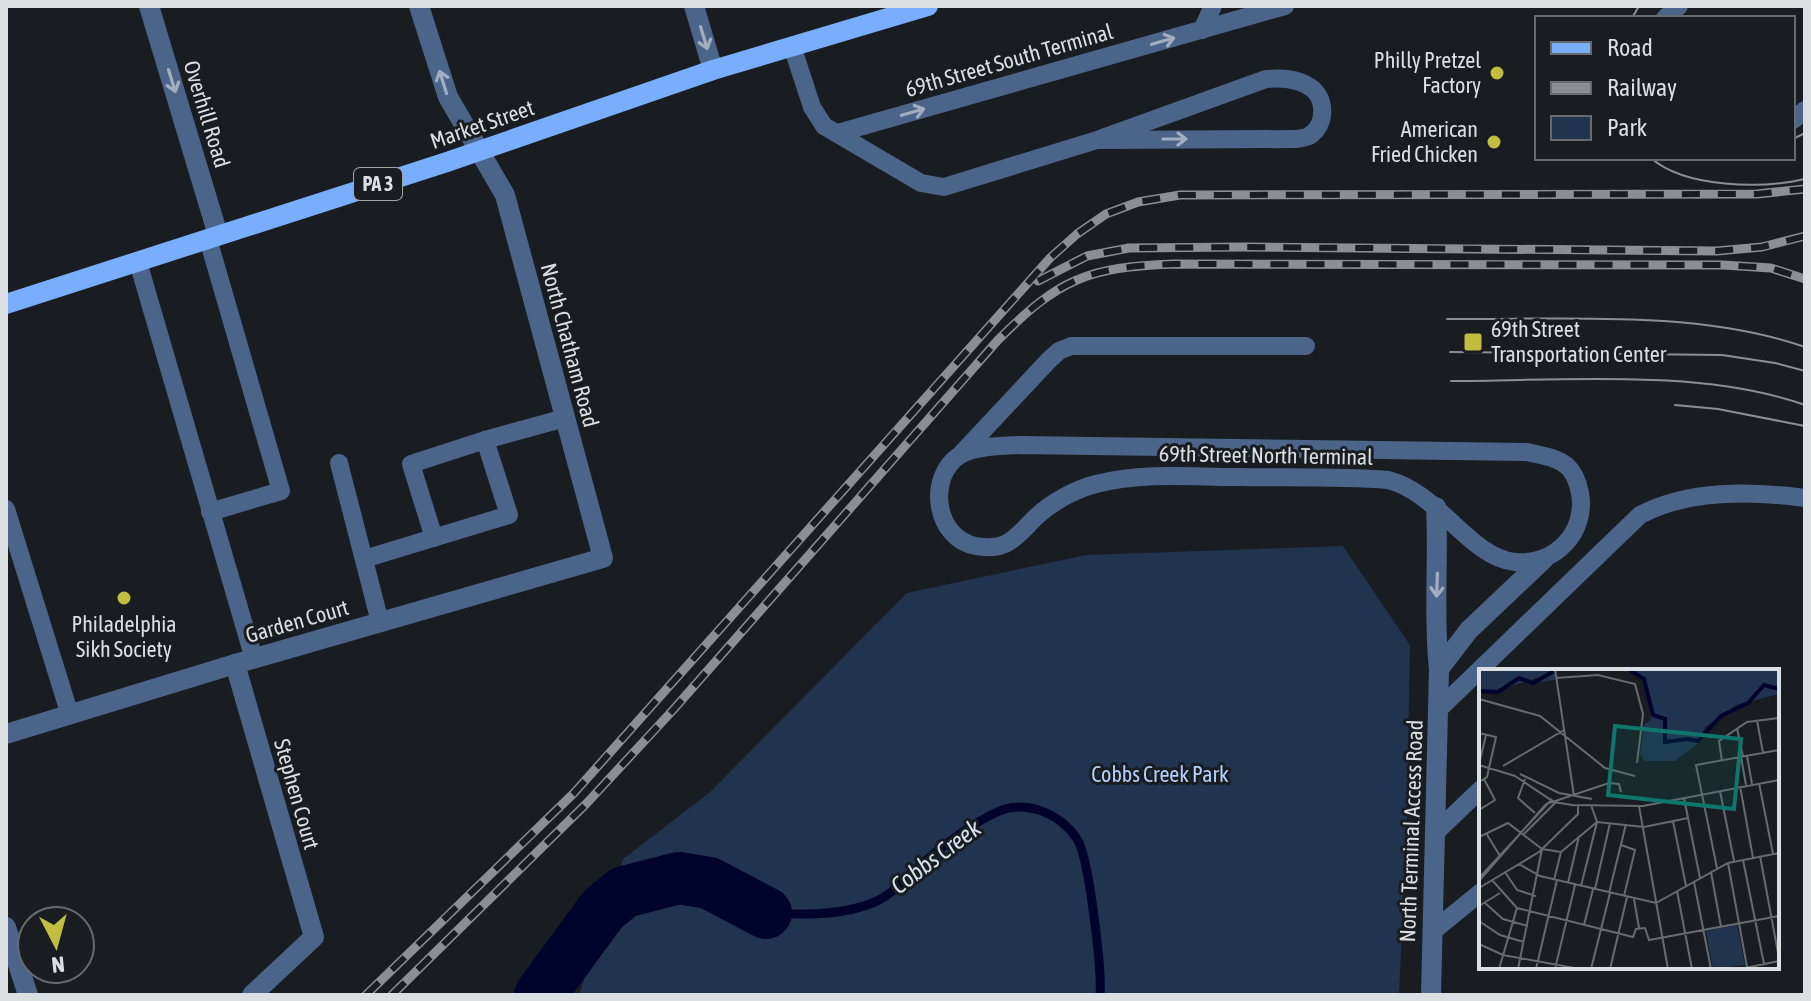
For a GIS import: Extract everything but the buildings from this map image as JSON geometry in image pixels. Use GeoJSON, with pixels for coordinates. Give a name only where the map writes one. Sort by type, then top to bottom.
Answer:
{"type":"FeatureCollection","features":[{"type":"Feature","properties":{"kind":"main road","name":"Market Street"},"geometry":{"type":"LineString","coordinates":[[6,304],[479,151],[713,70],[928,6]]}},
{"type":"Feature","properties":{"kind":"street","name":"Overhill Road"},"geometry":{"type":"LineString","coordinates":[[149,6],[213,237]]}},
{"type":"Feature","properties":{"kind":"street","name":"North Chatham Road"},"geometry":{"type":"LineString","coordinates":[[419,6],[448,97],[505,195],[603,558]]}},
{"type":"Feature","properties":{"kind":"street"},"geometry":{"type":"LineString","coordinates":[[694,6],[713,70]]}},
{"type":"Feature","properties":{"kind":"street","name":"North Terminal Access Road"},"geometry":{"type":"LineString","coordinates":[[1431,995],[1439,669],[1435,632],[1438,563],[1436,507]]}},
{"type":"Feature","properties":{"kind":"street","name":"Garden Court"},"geometry":{"type":"LineString","coordinates":[[6,734],[603,558]]}},
{"type":"Feature","properties":{"kind":"street"},"geometry":{"type":"LineString","coordinates":[[1439,669],[1469,630],[1544,559]]}},
{"type":"Feature","properties":{"kind":"street","name":"Stephen Court"},"geometry":{"type":"LineString","coordinates":[[244,662],[314,937],[252,995]]}},
{"type":"Feature","properties":{"kind":"street"},"geometry":{"type":"LineString","coordinates":[[6,927],[28,995]]}},
{"type":"Feature","properties":{"kind":"lane"},"geometry":{"type":"LineString","coordinates":[[1202,30],[1213,6]]}},
{"type":"Feature","properties":{"kind":"lane","name":"69th Street South Terminal"},"geometry":{"type":"LineString","coordinates":[[838,133],[1285,6]]}},
{"type":"Feature","properties":{"kind":"lane"},"geometry":{"type":"LineString","coordinates":[[792,46],[818,119],[824,126],[921,183],[944,187],[1097,140],[1266,79],[1283,78],[1299,82],[1311,87],[1321,97],[1320,124],[1309,136],[1296,139],[1097,140]]}},
{"type":"Feature","properties":{"kind":"lane"},"geometry":{"type":"LineString","coordinates":[[210,512],[281,491],[213,237]]}},
{"type":"Feature","properties":{"kind":"lane"},"geometry":{"type":"LineString","coordinates":[[138,262],[210,512],[244,662]]}},
{"type":"Feature","properties":{"kind":"lane"},"geometry":{"type":"LineString","coordinates":[[962,453],[1049,360],[1071,346],[1306,346]]}},
{"type":"Feature","properties":{"kind":"lane"},"geometry":{"type":"LineString","coordinates":[[434,538],[411,464],[565,418]]}},
{"type":"Feature","properties":{"kind":"lane"},"geometry":{"type":"LineString","coordinates":[[364,559],[509,515],[485,440]]}},
{"type":"Feature","properties":{"kind":"lane","name":"69th Street North Terminal"},"geometry":{"type":"LineString","coordinates":[[1020,445],[1527,452],[1557,460],[1568,467],[1575,477],[1581,502],[1578,526],[1564,546],[1544,559],[1516,562],[1491,553],[1436,507],[1399,483],[1364,478],[1118,479],[1092,484],[1056,502],[1038,515],[1016,540],[1002,545],[973,546],[951,534],[944,524],[940,507],[940,490],[945,473],[962,453],[1020,445]]}},
{"type":"Feature","properties":{"kind":"lane"},"geometry":{"type":"LineString","coordinates":[[339,463],[380,622]]}},
{"type":"Feature","properties":{"kind":"lane"},"geometry":{"type":"LineString","coordinates":[[1480,669],[1640,515],[1654,507],[1688,498],[1753,493],[1805,498]]}},
{"type":"Feature","properties":{"kind":"lane"},"geometry":{"type":"LineString","coordinates":[[6,509],[70,715]]}},
{"type":"Feature","properties":{"kind":"lane"},"geometry":{"type":"LineString","coordinates":[[1438,710],[1479,670]]}},
{"type":"Feature","properties":{"kind":"lane"},"geometry":{"type":"LineString","coordinates":[[1434,834],[1479,791]]}},
{"type":"Feature","properties":{"kind":"lane"},"geometry":{"type":"LineString","coordinates":[[1432,932],[1479,894]]}},
{"type":"Feature","properties":{"kind":"green space","name":"Cobbs Creek Park"},"geometry":{"type":"Polygon","coordinates":[[[1343,546],[1410,645],[1407,817],[1399,995],[579,995],[623,859],[709,793],[907,593],[1086,555],[1343,546]]]}},
{"type":"Feature","properties":{"kind":"waterway","name":"Cobbs Creek"},"geometry":{"type":"LineString","coordinates":[[766,913],[835,912],[875,902],[888,895],[936,852],[976,823],[1008,808],[1030,808],[1061,822],[1077,839],[1082,850],[1094,914],[1100,995]]}},
{"type":"Feature","properties":{"kind":"waterway","name":"Cobbs Creek"},"geometry":{"type":"LineString","coordinates":[[540,995],[603,909],[624,892],[679,878],[709,883],[766,913]]}},
{"type":"Feature","properties":{"kind":"tram line"},"geometry":{"type":"LineString","coordinates":[[1633,16],[1639,6]]}},
{"type":"Feature","properties":{"kind":"tram line"},"geometry":{"type":"LineString","coordinates":[[1795,138],[1805,133]]}},
{"type":"Feature","properties":{"kind":"tram line"},"geometry":{"type":"LineString","coordinates":[[1654,160],[1683,175],[1725,184],[1768,184],[1805,179]]}},
{"type":"Feature","properties":{"kind":"tram line"},"geometry":{"type":"LineString","coordinates":[[1447,319],[1581,318],[1674,322],[1763,335],[1805,347]]}},
{"type":"Feature","properties":{"kind":"tram line"},"geometry":{"type":"LineString","coordinates":[[1450,352],[1722,355],[1805,371]]}},
{"type":"Feature","properties":{"kind":"tram line"},"geometry":{"type":"LineString","coordinates":[[1451,381],[1676,381],[1764,393],[1805,405]]}},
{"type":"Feature","properties":{"kind":"tram line"},"geometry":{"type":"LineString","coordinates":[[1675,405],[1718,409],[1805,426]]}},
{"type":"Feature","properties":{"kind":"railway"},"geometry":{"type":"LineString","coordinates":[[366,995],[574,793],[1050,258],[1106,214],[1138,202],[1180,195],[1757,194],[1805,189]]}},
{"type":"Feature","properties":{"kind":"railway"},"geometry":{"type":"LineString","coordinates":[[1038,281],[1087,256],[1129,248],[1717,251],[1762,247],[1805,236]]}},
{"type":"Feature","properties":{"kind":"railway"},"geometry":{"type":"LineString","coordinates":[[392,995],[586,804],[673,710],[998,340],[1039,303],[1076,280],[1118,269],[1174,264],[1723,265],[1771,268],[1805,279]]}},
{"type":"Feature","properties":{"kind":"place","name":"Philly Pretzel Factory"},"geometry":{"type":"Point","coordinates":[1497,73]}},
{"type":"Feature","properties":{"kind":"place","name":"American Fried Chicken"},"geometry":{"type":"Point","coordinates":[1494,142]}},
{"type":"Feature","properties":{"kind":"place","name":"69th Street Transportation Center"},"geometry":{"type":"Point","coordinates":[1473,342]}},
{"type":"Feature","properties":{"kind":"place","name":"Philadelphia Sikh Society"},"geometry":{"type":"Point","coordinates":[124,598]}}]}
